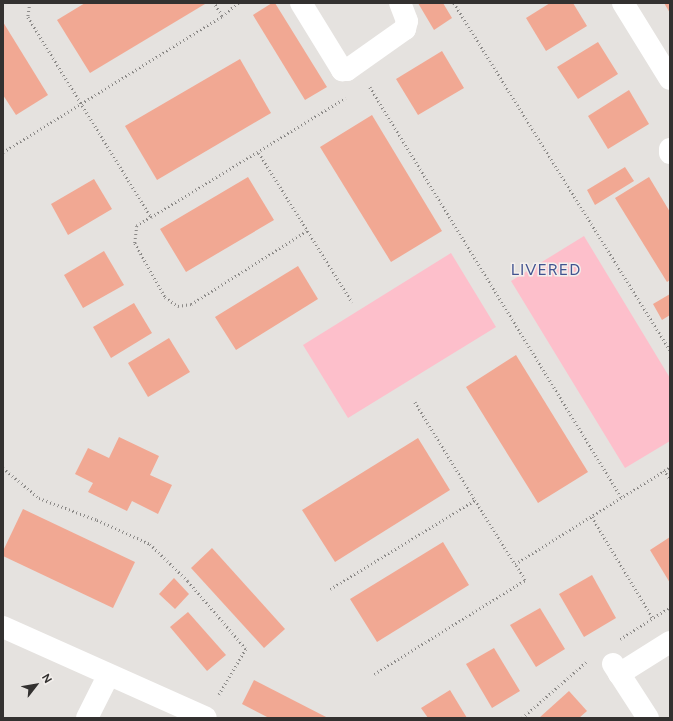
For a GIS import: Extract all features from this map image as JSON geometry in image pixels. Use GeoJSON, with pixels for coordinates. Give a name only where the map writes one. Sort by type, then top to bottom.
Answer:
{"type":"FeatureCollection","features":[{"type":"Feature","properties":{"kind":"street"},"geometry":{"type":"LineString","coordinates":[[301,3],[342,70],[353,68],[405,29],[406,21],[400,3]]}},
{"type":"Feature","properties":{"kind":"street"},"geometry":{"type":"LineString","coordinates":[[623,3],[670,79]]}},
{"type":"Feature","properties":{"kind":"street"},"geometry":{"type":"LineString","coordinates":[[3,628],[108,676],[206,718]]}},
{"type":"Feature","properties":{"kind":"street"},"geometry":{"type":"LineString","coordinates":[[648,718],[616,669],[670,642]]}},
{"type":"Feature","properties":{"kind":"street"},"geometry":{"type":"LineString","coordinates":[[87,718],[108,676]]}},
{"type":"Feature","properties":{"kind":"path"},"geometry":{"type":"LineString","coordinates":[[30,3],[28,17],[151,217]]}},
{"type":"Feature","properties":{"kind":"path"},"geometry":{"type":"LineString","coordinates":[[214,3],[222,16]]}},
{"type":"Feature","properties":{"kind":"path"},"geometry":{"type":"LineString","coordinates":[[3,152],[222,16],[238,3]]}},
{"type":"Feature","properties":{"kind":"path"},"geometry":{"type":"LineString","coordinates":[[454,3],[670,350]]}},
{"type":"Feature","properties":{"kind":"path"},"geometry":{"type":"LineString","coordinates":[[368,84],[622,498]]}},
{"type":"Feature","properties":{"kind":"path"},"geometry":{"type":"LineString","coordinates":[[308,230],[191,304],[178,306],[165,298],[134,243],[137,226],[260,152],[349,96]]}},
{"type":"Feature","properties":{"kind":"path"},"geometry":{"type":"LineString","coordinates":[[260,152],[352,302]]}},
{"type":"Feature","properties":{"kind":"path"},"geometry":{"type":"LineString","coordinates":[[374,674],[525,580],[416,402]]}},
{"type":"Feature","properties":{"kind":"path"},"geometry":{"type":"LineString","coordinates":[[515,564],[592,518],[670,467]]}},
{"type":"Feature","properties":{"kind":"path"},"geometry":{"type":"LineString","coordinates":[[3,468],[39,498],[97,520],[150,544],[188,581],[246,649],[217,699]]}},
{"type":"Feature","properties":{"kind":"path"},"geometry":{"type":"LineString","coordinates":[[664,470],[670,479]]}},
{"type":"Feature","properties":{"kind":"path"},"geometry":{"type":"LineString","coordinates":[[330,589],[476,500]]}},
{"type":"Feature","properties":{"kind":"path"},"geometry":{"type":"LineString","coordinates":[[592,518],[652,618]]}},
{"type":"Feature","properties":{"kind":"shaded area"},"geometry":{"type":"Polygon","coordinates":[[[584,236],[670,378],[670,441],[625,468],[511,281],[584,236]]]}},
{"type":"Feature","properties":{"kind":"shaded area"},"geometry":{"type":"Polygon","coordinates":[[[451,253],[496,327],[348,418],[303,345],[451,253]]]}},
{"type":"Feature","properties":{"kind":"building"},"geometry":{"type":"Polygon","coordinates":[[[85,3],[205,4],[90,73],[57,20],[85,3]]]}},
{"type":"Feature","properties":{"kind":"building"},"geometry":{"type":"Polygon","coordinates":[[[272,3],[275,3],[327,87],[305,100],[253,15],[272,3]]]}},
{"type":"Feature","properties":{"kind":"building"},"geometry":{"type":"Polygon","coordinates":[[[418,3],[443,3],[452,18],[434,30],[418,3]]]}},
{"type":"Feature","properties":{"kind":"building"},"geometry":{"type":"Polygon","coordinates":[[[550,3],[573,3],[587,26],[546,51],[526,18],[550,3]]]}},
{"type":"Feature","properties":{"kind":"building"},"geometry":{"type":"Polygon","coordinates":[[[664,3],[670,3],[670,13],[664,3]]]}},
{"type":"Feature","properties":{"kind":"building"},"geometry":{"type":"Polygon","coordinates":[[[3,22],[48,95],[16,115],[3,95],[3,22]]]}},
{"type":"Feature","properties":{"kind":"building"},"geometry":{"type":"Polygon","coordinates":[[[598,42],[618,74],[578,99],[557,67],[598,42]]]}},
{"type":"Feature","properties":{"kind":"building"},"geometry":{"type":"Polygon","coordinates":[[[442,51],[464,88],[418,115],[396,79],[442,51]]]}},
{"type":"Feature","properties":{"kind":"building"},"geometry":{"type":"Polygon","coordinates":[[[240,59],[271,113],[157,180],[125,126],[240,59]]]}},
{"type":"Feature","properties":{"kind":"building"},"geometry":{"type":"Polygon","coordinates":[[[629,90],[649,124],[608,149],[588,116],[629,90]]]}},
{"type":"Feature","properties":{"kind":"building"},"geometry":{"type":"Polygon","coordinates":[[[372,115],[442,231],[391,262],[320,147],[372,115]]]}},
{"type":"Feature","properties":{"kind":"building"},"geometry":{"type":"Polygon","coordinates":[[[625,167],[634,181],[595,205],[587,190],[625,167]]]}},
{"type":"Feature","properties":{"kind":"building"},"geometry":{"type":"Polygon","coordinates":[[[248,177],[274,220],[186,272],[160,229],[248,177]]]}},
{"type":"Feature","properties":{"kind":"building"},"geometry":{"type":"Polygon","coordinates":[[[649,177],[670,212],[670,280],[667,282],[615,198],[649,177]]]}},
{"type":"Feature","properties":{"kind":"building"},"geometry":{"type":"Polygon","coordinates":[[[94,179],[112,209],[68,235],[51,204],[94,179]]]}},
{"type":"Feature","properties":{"kind":"building"},"geometry":{"type":"Polygon","coordinates":[[[104,251],[124,285],[83,308],[64,275],[104,251]]]}},
{"type":"Feature","properties":{"kind":"building"},"geometry":{"type":"Polygon","coordinates":[[[298,266],[318,299],[236,350],[215,317],[298,266]]]}},
{"type":"Feature","properties":{"kind":"building"},"geometry":{"type":"Polygon","coordinates":[[[670,294],[670,315],[662,320],[653,304],[670,294]]]}},
{"type":"Feature","properties":{"kind":"building"},"geometry":{"type":"Polygon","coordinates":[[[134,303],[152,333],[111,358],[93,327],[134,303]]]}},
{"type":"Feature","properties":{"kind":"building"},"geometry":{"type":"Polygon","coordinates":[[[169,338],[190,372],[148,397],[128,363],[169,338]]]}},
{"type":"Feature","properties":{"kind":"building"},"geometry":{"type":"Polygon","coordinates":[[[516,355],[588,472],[538,503],[466,387],[516,355]]]}},
{"type":"Feature","properties":{"kind":"building"},"geometry":{"type":"Polygon","coordinates":[[[119,437],[159,456],[150,475],[172,485],[158,514],[132,501],[127,511],[88,492],[93,483],[75,474],[88,448],[109,458],[119,437]]]}},
{"type":"Feature","properties":{"kind":"building"},"geometry":{"type":"Polygon","coordinates":[[[418,438],[450,490],[335,562],[302,510],[418,438]]]}},
{"type":"Feature","properties":{"kind":"building"},"geometry":{"type":"Polygon","coordinates":[[[23,509],[135,562],[113,608],[3,556],[3,551],[23,509]]]}},
{"type":"Feature","properties":{"kind":"building"},"geometry":{"type":"Polygon","coordinates":[[[670,537],[670,583],[650,550],[670,537]]]}},
{"type":"Feature","properties":{"kind":"building"},"geometry":{"type":"Polygon","coordinates":[[[443,542],[469,585],[377,642],[350,599],[443,542]]]}},
{"type":"Feature","properties":{"kind":"building"},"geometry":{"type":"Polygon","coordinates":[[[212,548],[285,629],[264,648],[191,568],[212,548]]]}},
{"type":"Feature","properties":{"kind":"building"},"geometry":{"type":"Polygon","coordinates":[[[592,575],[616,618],[584,637],[559,594],[592,575]]]}},
{"type":"Feature","properties":{"kind":"building"},"geometry":{"type":"Polygon","coordinates":[[[174,578],[189,594],[175,609],[159,594],[174,578]]]}},
{"type":"Feature","properties":{"kind":"building"},"geometry":{"type":"Polygon","coordinates":[[[540,608],[565,649],[536,667],[510,625],[540,608]]]}},
{"type":"Feature","properties":{"kind":"building"},"geometry":{"type":"Polygon","coordinates":[[[188,612],[226,655],[207,671],[170,627],[188,612]]]}},
{"type":"Feature","properties":{"kind":"building"},"geometry":{"type":"Polygon","coordinates":[[[494,648],[520,691],[492,708],[466,664],[494,648]]]}},
{"type":"Feature","properties":{"kind":"building"},"geometry":{"type":"Polygon","coordinates":[[[254,680],[328,718],[269,718],[242,704],[254,680]]]}},
{"type":"Feature","properties":{"kind":"building"},"geometry":{"type":"Polygon","coordinates":[[[450,690],[467,718],[428,718],[421,708],[450,690]]]}},
{"type":"Feature","properties":{"kind":"building"},"geometry":{"type":"Polygon","coordinates":[[[569,691],[587,711],[579,718],[539,718],[569,691]]]}},
{"type":"Feature","properties":{"kind":"district","name":"LIVERED"},"geometry":{"type":"Point","coordinates":[546,270]}}]}
